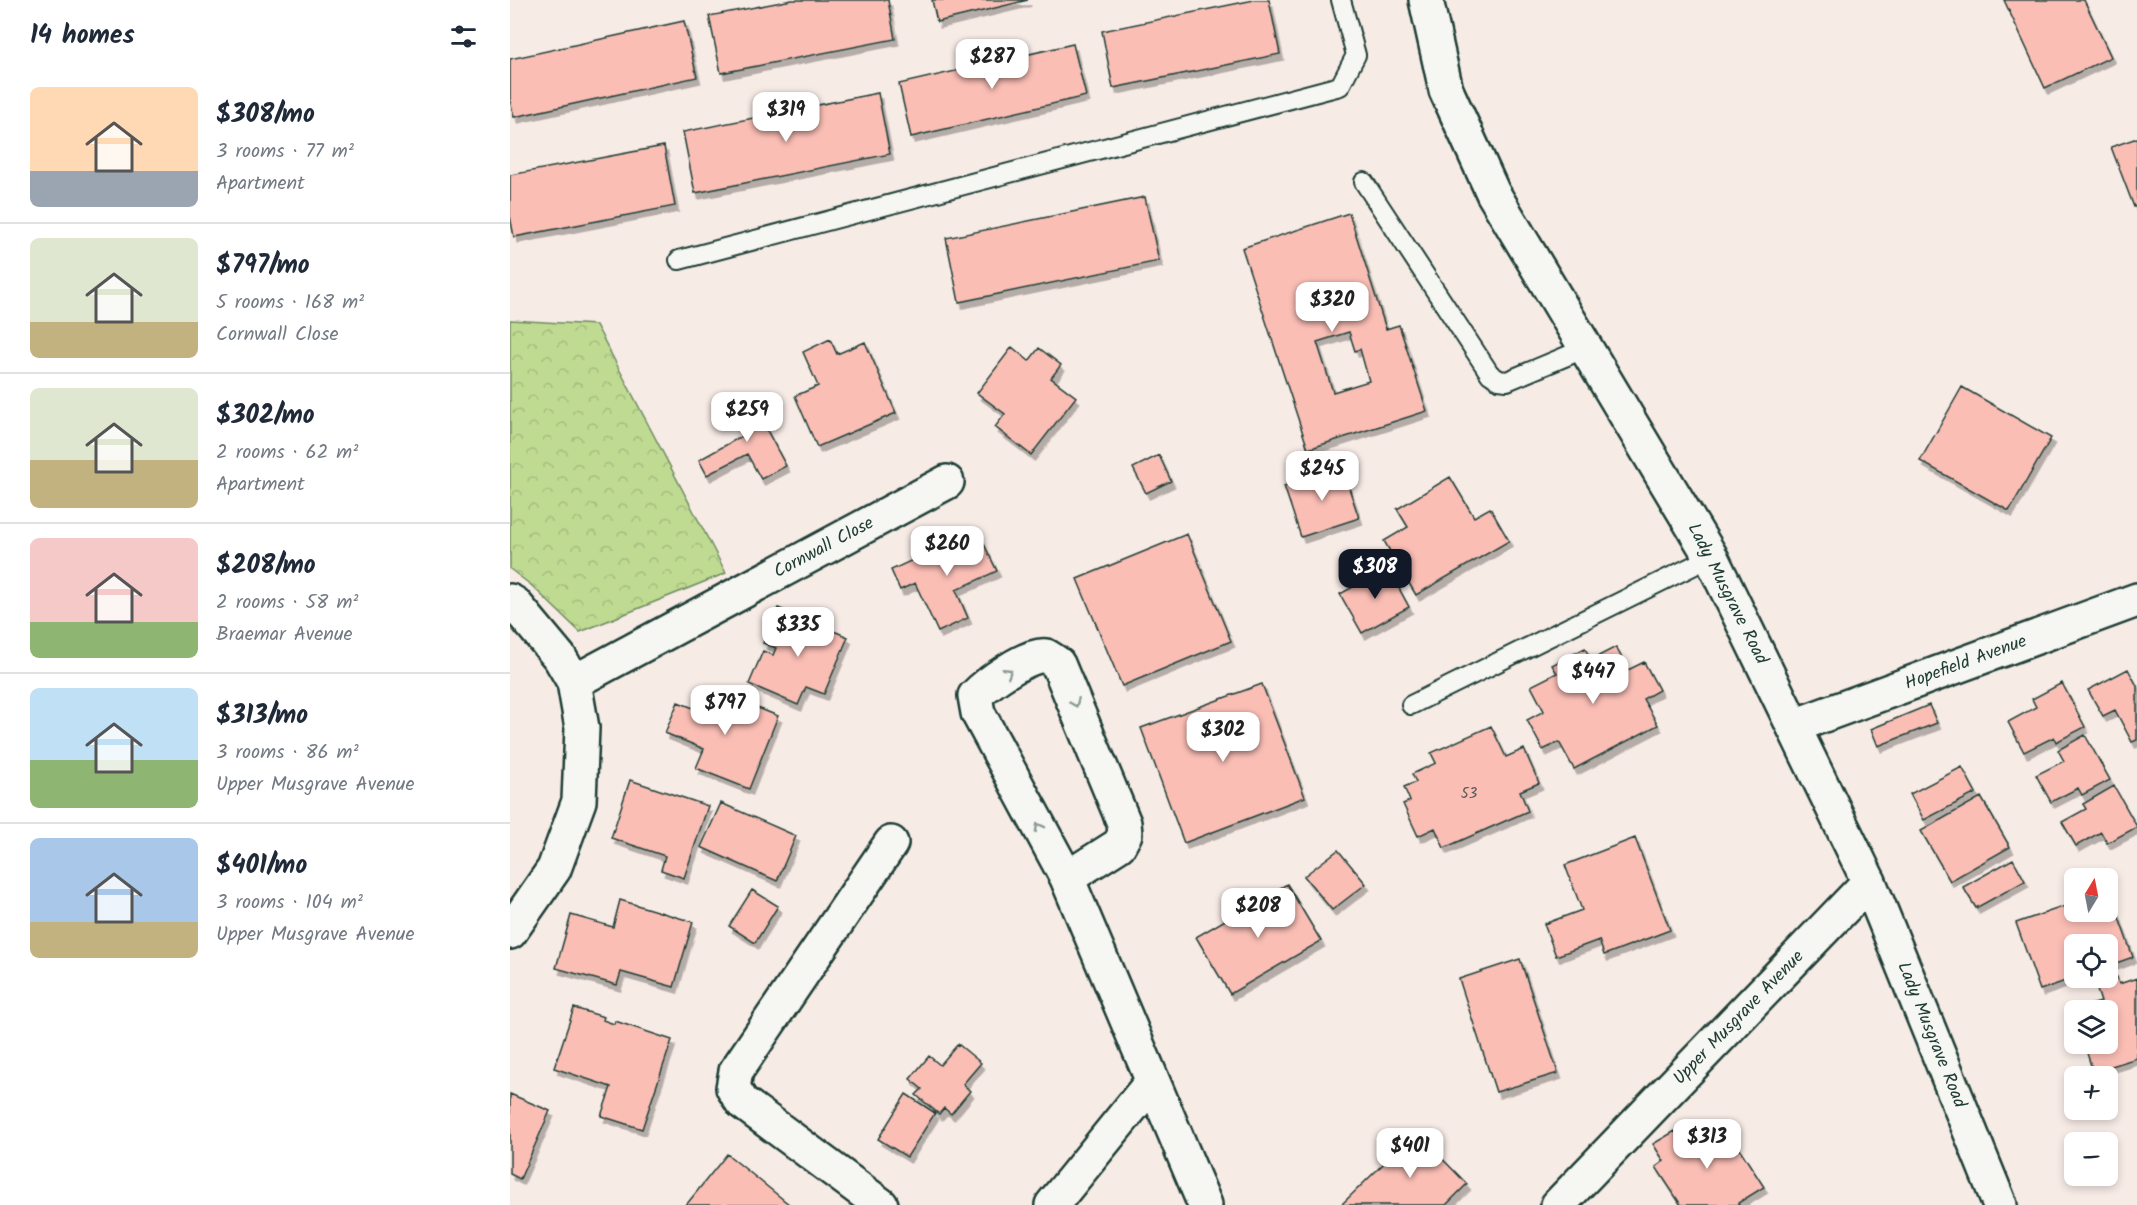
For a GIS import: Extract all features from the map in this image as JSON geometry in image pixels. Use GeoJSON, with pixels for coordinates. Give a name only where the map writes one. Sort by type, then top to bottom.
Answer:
{"type":"FeatureCollection","features":[{"type":"Feature","properties":{"kind":"street","name":"Lady Musgrave Road"},"geometry":{"type":"LineString","coordinates":[[1426,0],[1446,90],[1493,193],[1711,557],[1869,882],[2000,1205]]}},
{"type":"Feature","properties":{"kind":"street","name":"Cornwall Close"},"geometry":{"type":"LineString","coordinates":[[574,682],[947,482]]}},
{"type":"Feature","properties":{"kind":"street","name":"Hopefield Avenue"},"geometry":{"type":"LineString","coordinates":[[1794,726],[2137,600]]}},
{"type":"Feature","properties":{"kind":"street"},"geometry":{"type":"LineString","coordinates":[[510,932],[554,869],[579,801],[582,728],[574,682],[560,658],[512,603]]}},
{"type":"Feature","properties":{"kind":"street"},"geometry":{"type":"LineString","coordinates":[[1067,878],[1119,845],[1125,834],[1124,823],[1058,664],[1045,656],[1030,658],[983,688],[975,696],[978,713],[1067,878],[1205,1205]]}},
{"type":"Feature","properties":{"kind":"street"},"geometry":{"type":"LineString","coordinates":[[881,1205],[742,1102],[733,1088],[736,1071],[891,843]]}},
{"type":"Feature","properties":{"kind":"street","name":"Upper Musgrave Avenue"},"geometry":{"type":"LineString","coordinates":[[1558,1205],[1869,882]]}},
{"type":"Feature","properties":{"kind":"street"},"geometry":{"type":"LineString","coordinates":[[1052,1205],[1152,1082]]}},
{"type":"Feature","properties":{"kind":"lane"},"geometry":{"type":"LineString","coordinates":[[679,260],[1340,86],[1356,55],[1341,0]]}},
{"type":"Feature","properties":{"kind":"lane"},"geometry":{"type":"LineString","coordinates":[[1364,182],[1490,374],[1499,380],[1507,381],[1586,348]]}},
{"type":"Feature","properties":{"kind":"lane"},"geometry":{"type":"LineString","coordinates":[[1411,705],[1711,557]]}},
{"type":"Feature","properties":{"kind":"green space"},"geometry":{"type":"Polygon","coordinates":[[[510,320],[596,325],[726,573],[580,632],[531,585],[510,569],[510,320]]]}},
{"type":"Feature","properties":{"kind":"building"},"geometry":{"type":"Polygon","coordinates":[[[792,0],[888,0],[895,39],[721,73],[709,16],[792,0]]]}},
{"type":"Feature","properties":{"kind":"building"},"geometry":{"type":"Polygon","coordinates":[[[932,0],[1028,0],[937,22],[932,0]]]}},
{"type":"Feature","properties":{"kind":"building"},"geometry":{"type":"Polygon","coordinates":[[[1254,0],[1269,0],[1280,54],[1113,88],[1102,31],[1254,0]]]}},
{"type":"Feature","properties":{"kind":"building"},"geometry":{"type":"Polygon","coordinates":[[[2004,0],[2084,0],[2111,57],[2045,88],[2004,0]]]}},
{"type":"Feature","properties":{"kind":"building"},"geometry":{"type":"Polygon","coordinates":[[[684,21],[697,77],[514,117],[510,100],[510,59],[684,21]]]}},
{"type":"Feature","properties":{"kind":"building"},"geometry":{"type":"Polygon","coordinates":[[[1073,44],[1086,96],[911,137],[899,84],[1073,44]]]}},
{"type":"Feature","properties":{"kind":"building"},"geometry":{"type":"Polygon","coordinates":[[[878,93],[890,154],[695,193],[683,132],[878,93]]]}},
{"type":"Feature","properties":{"kind":"building"},"geometry":{"type":"Polygon","coordinates":[[[2137,138],[2137,206],[2134,207],[2111,147],[2137,138]]]}},
{"type":"Feature","properties":{"kind":"building"},"geometry":{"type":"Polygon","coordinates":[[[664,146],[675,206],[514,237],[510,216],[510,175],[664,146]]]}},
{"type":"Feature","properties":{"kind":"building"},"geometry":{"type":"Polygon","coordinates":[[[1145,197],[1159,261],[959,302],[946,238],[1145,197]]]}},
{"type":"Feature","properties":{"kind":"building"},"geometry":{"type":"Polygon","coordinates":[[[1349,213],[1386,329],[1399,325],[1427,411],[1308,449],[1242,248],[1349,213]],[[1349,332],[1317,342],[1333,392],[1369,381],[1360,349],[1355,351],[1349,332]]]}},
{"type":"Feature","properties":{"kind":"building"},"geometry":{"type":"Polygon","coordinates":[[[830,339],[837,354],[865,342],[896,413],[817,447],[795,396],[818,386],[803,352],[830,339]]]}},
{"type":"Feature","properties":{"kind":"building"},"geometry":{"type":"Polygon","coordinates":[[[1012,347],[1029,361],[1039,348],[1061,365],[1051,378],[1076,397],[1031,455],[995,427],[1005,414],[977,393],[1012,347]]]}},
{"type":"Feature","properties":{"kind":"building"},"geometry":{"type":"Polygon","coordinates":[[[1962,387],[2051,438],[2009,511],[1920,461],[1962,387]]]}},
{"type":"Feature","properties":{"kind":"building"},"geometry":{"type":"Polygon","coordinates":[[[747,393],[786,466],[761,479],[747,454],[707,475],[699,460],[744,435],[727,404],[747,393]]]}},
{"type":"Feature","properties":{"kind":"building"},"geometry":{"type":"Polygon","coordinates":[[[1159,455],[1171,481],[1146,493],[1133,468],[1159,455]]]}},
{"type":"Feature","properties":{"kind":"building"},"geometry":{"type":"Polygon","coordinates":[[[1342,467],[1359,518],[1301,537],[1284,486],[1342,467]]]}},
{"type":"Feature","properties":{"kind":"building"},"geometry":{"type":"Polygon","coordinates":[[[1450,477],[1474,517],[1490,508],[1509,541],[1416,595],[1384,541],[1408,527],[1397,509],[1450,477]]]}},
{"type":"Feature","properties":{"kind":"building"},"geometry":{"type":"Polygon","coordinates":[[[977,530],[997,571],[956,590],[968,618],[938,632],[915,583],[900,590],[891,570],[977,530]]]}},
{"type":"Feature","properties":{"kind":"building"},"geometry":{"type":"Polygon","coordinates":[[[1187,534],[1231,641],[1122,686],[1077,579],[1187,534]]]}},
{"type":"Feature","properties":{"kind":"building"},"geometry":{"type":"Polygon","coordinates":[[[1388,568],[1409,607],[1362,633],[1340,594],[1388,568]]]}},
{"type":"Feature","properties":{"kind":"building"},"geometry":{"type":"Polygon","coordinates":[[[778,608],[848,637],[824,694],[806,687],[798,705],[749,684],[763,651],[773,655],[776,648],[763,643],[778,608]]]}},
{"type":"Feature","properties":{"kind":"building"},"geometry":{"type":"Polygon","coordinates":[[[1616,647],[1628,670],[1644,662],[1659,690],[1643,699],[1658,725],[1574,769],[1559,742],[1543,750],[1527,720],[1544,711],[1531,686],[1557,673],[1552,665],[1585,648],[1591,660],[1616,647]]]}},
{"type":"Feature","properties":{"kind":"building"},"geometry":{"type":"Polygon","coordinates":[[[2128,669],[2137,686],[2137,740],[2132,742],[2115,710],[2103,716],[2088,690],[2128,669]]]}},
{"type":"Feature","properties":{"kind":"building"},"geometry":{"type":"Polygon","coordinates":[[[2062,683],[2085,727],[2056,742],[2054,737],[2024,752],[2008,722],[2036,707],[2032,699],[2062,683]]]}},
{"type":"Feature","properties":{"kind":"building"},"geometry":{"type":"Polygon","coordinates":[[[1262,684],[1305,797],[1184,843],[1141,728],[1262,684]]]}},
{"type":"Feature","properties":{"kind":"building"},"geometry":{"type":"Polygon","coordinates":[[[710,689],[778,716],[749,789],[696,768],[704,749],[665,733],[678,702],[701,711],[710,689]]]}},
{"type":"Feature","properties":{"kind":"building"},"geometry":{"type":"Polygon","coordinates":[[[1929,705],[1937,723],[1878,746],[1871,729],[1929,705]]]}},
{"type":"Feature","properties":{"kind":"building"},"geometry":{"type":"Polygon","coordinates":[[[1491,726],[1506,757],[1524,749],[1539,783],[1520,791],[1528,811],[1444,848],[1435,828],[1418,836],[1403,804],[1410,801],[1404,787],[1416,782],[1412,774],[1436,763],[1431,753],[1491,726]]]}},
{"type":"Feature","properties":{"kind":"building"},"geometry":{"type":"Polygon","coordinates":[[[2085,735],[2110,780],[2082,795],[2078,788],[2051,802],[2036,775],[2064,761],[2058,750],[2085,735]]]}},
{"type":"Feature","properties":{"kind":"building"},"geometry":{"type":"Polygon","coordinates":[[[1962,767],[1976,793],[1924,820],[1910,794],[1962,767]]]}},
{"type":"Feature","properties":{"kind":"building"},"geometry":{"type":"Polygon","coordinates":[[[630,780],[708,806],[684,878],[661,870],[665,856],[611,838],[630,780]]]}},
{"type":"Feature","properties":{"kind":"building"},"geometry":{"type":"Polygon","coordinates":[[[2114,786],[2137,827],[2107,843],[2101,832],[2076,846],[2062,822],[2086,809],[2083,804],[2114,786]]]}},
{"type":"Feature","properties":{"kind":"building"},"geometry":{"type":"Polygon","coordinates":[[[1981,797],[2010,847],[1950,881],[1921,831],[1981,797]]]}},
{"type":"Feature","properties":{"kind":"building"},"geometry":{"type":"Polygon","coordinates":[[[721,803],[796,836],[777,881],[701,847],[721,803]]]}},
{"type":"Feature","properties":{"kind":"building"},"geometry":{"type":"Polygon","coordinates":[[[1635,838],[1670,930],[1604,955],[1599,940],[1556,956],[1544,924],[1582,910],[1565,865],[1635,838]]]}},
{"type":"Feature","properties":{"kind":"building"},"geometry":{"type":"Polygon","coordinates":[[[1338,850],[1366,884],[1332,910],[1304,876],[1338,850]]]}},
{"type":"Feature","properties":{"kind":"building"},"geometry":{"type":"Polygon","coordinates":[[[2013,859],[2025,881],[1976,908],[1963,887],[2013,859]]]}},
{"type":"Feature","properties":{"kind":"building"},"geometry":{"type":"Polygon","coordinates":[[[1287,884],[1321,941],[1230,994],[1196,937],[1287,884]]]}},
{"type":"Feature","properties":{"kind":"building"},"geometry":{"type":"Polygon","coordinates":[[[752,890],[778,906],[755,943],[729,926],[752,890]]]}},
{"type":"Feature","properties":{"kind":"building"},"geometry":{"type":"Polygon","coordinates":[[[620,900],[693,922],[674,987],[621,972],[617,985],[556,968],[571,915],[613,927],[620,900]]]}},
{"type":"Feature","properties":{"kind":"building"},"geometry":{"type":"Polygon","coordinates":[[[2064,906],[2064,922],[2118,922],[2118,915],[2133,957],[2118,962],[2118,934],[2064,934],[2064,982],[2040,990],[2016,923],[2064,906]]]}},
{"type":"Feature","properties":{"kind":"building"},"geometry":{"type":"Polygon","coordinates":[[[1520,959],[1558,1073],[1496,1092],[1459,979],[1520,959]]]}},
{"type":"Feature","properties":{"kind":"building"},"geometry":{"type":"Polygon","coordinates":[[[2137,978],[2137,1058],[2112,1066],[2091,1066],[2087,1054],[2118,1054],[2118,1000],[2100,1000],[2096,988],[2118,988],[2118,980],[2119,984],[2137,978]]]}},
{"type":"Feature","properties":{"kind":"building"},"geometry":{"type":"Polygon","coordinates":[[[574,1008],[604,1017],[603,1020],[614,1024],[615,1021],[672,1040],[642,1129],[601,1116],[611,1087],[554,1068],[574,1008]]]}},
{"type":"Feature","properties":{"kind":"building"},"geometry":{"type":"Polygon","coordinates":[[[958,1044],[981,1063],[963,1084],[970,1091],[951,1114],[944,1108],[939,1114],[916,1095],[922,1089],[910,1079],[929,1056],[940,1065],[958,1044]]]}},
{"type":"Feature","properties":{"kind":"building"},"geometry":{"type":"Polygon","coordinates":[[[510,1094],[550,1111],[520,1179],[510,1174],[510,1094]]]}},
{"type":"Feature","properties":{"kind":"building"},"geometry":{"type":"Polygon","coordinates":[[[906,1094],[935,1113],[907,1157],[878,1139],[906,1094]]]}},
{"type":"Feature","properties":{"kind":"building"},"geometry":{"type":"Polygon","coordinates":[[[1723,1123],[1764,1187],[1738,1203],[1739,1205],[1681,1205],[1656,1167],[1664,1161],[1653,1144],[1675,1131],[1685,1147],[1723,1123]]]}},
{"type":"Feature","properties":{"kind":"building"},"geometry":{"type":"Polygon","coordinates":[[[1416,1132],[1467,1184],[1446,1205],[1341,1205],[1416,1132]]]}},
{"type":"Feature","properties":{"kind":"building"},"geometry":{"type":"Polygon","coordinates":[[[727,1154],[790,1205],[686,1205],[727,1154]]]}}]}
